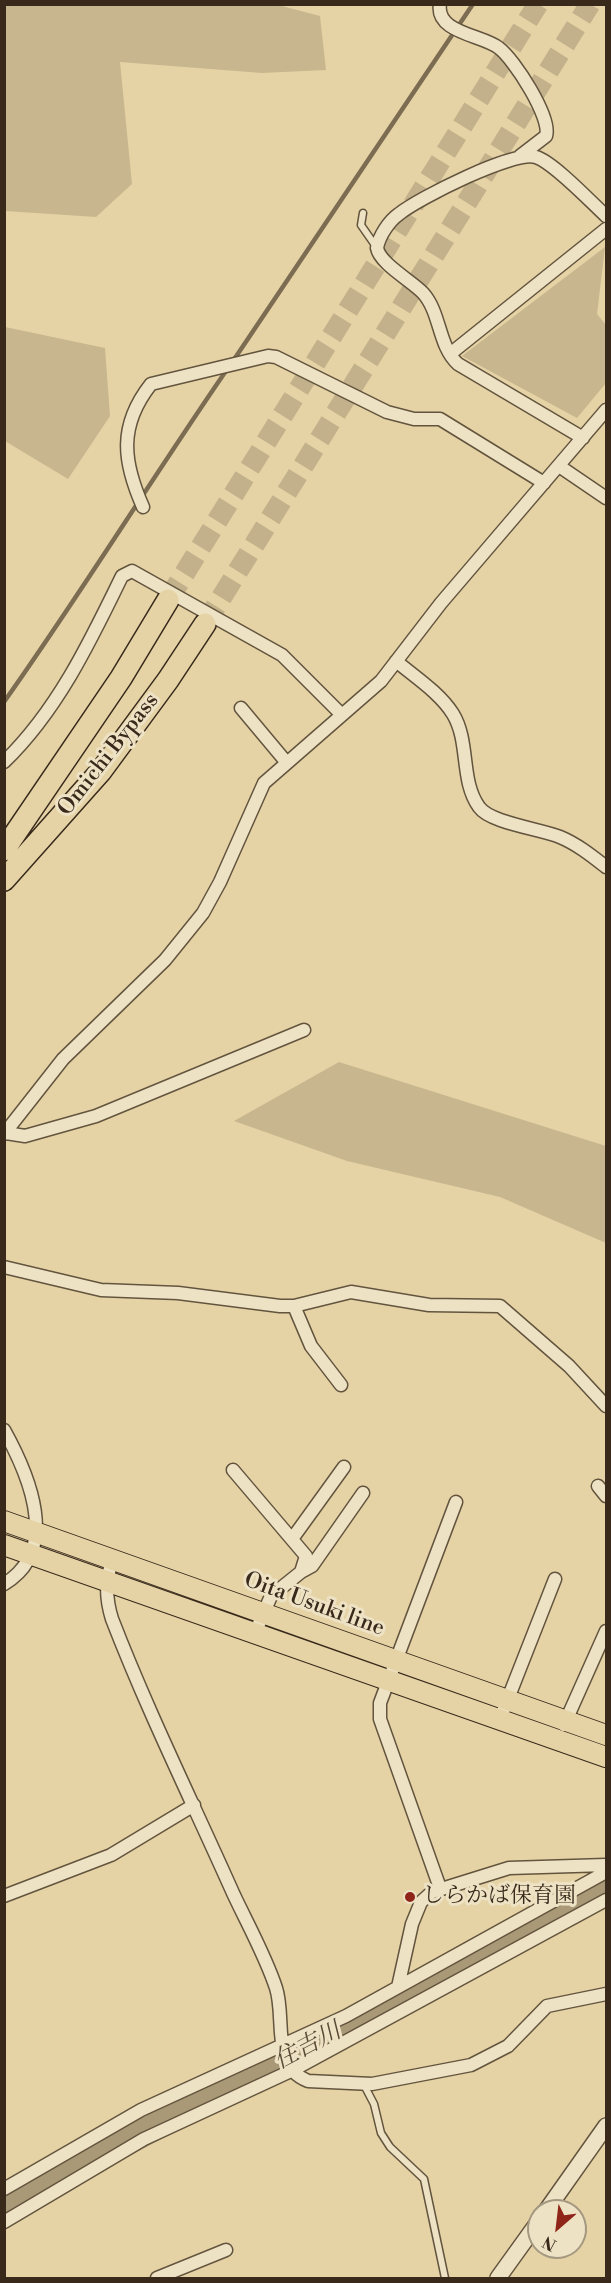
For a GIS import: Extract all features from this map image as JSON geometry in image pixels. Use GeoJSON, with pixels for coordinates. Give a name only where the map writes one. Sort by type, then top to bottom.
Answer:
{"type":"FeatureCollection","features":[{"type":"Feature","properties":{"kind":"highway","name":"Omichi Bypass"},"geometry":{"type":"LineString","coordinates":[[4,850],[121,678],[168,600]]}},
{"type":"Feature","properties":{"kind":"highway","name":"Omichi Bypass"},"geometry":{"type":"LineString","coordinates":[[4,880],[101,771],[168,680],[205,624]]}},
{"type":"Feature","properties":{"kind":"main road","name":"Oita Usuki line"},"geometry":{"type":"LineString","coordinates":[[4,1521],[606,1735]]}},
{"type":"Feature","properties":{"kind":"main road","name":"Oita Usuki line"},"geometry":{"type":"LineString","coordinates":[[4,1545],[606,1757]]}},
{"type":"Feature","properties":{"kind":"street"},"geometry":{"type":"LineString","coordinates":[[440,4],[440,14],[445,21],[458,30],[495,44],[508,55],[539,106],[547,126],[546,136],[520,156],[451,185],[400,213],[381,236],[377,248],[382,258],[425,296],[450,354],[464,369],[583,438]]}},
{"type":"Feature","properties":{"kind":"street"},"geometry":{"type":"LineString","coordinates":[[520,156],[543,160],[606,216]]}},
{"type":"Feature","properties":{"kind":"street"},"geometry":{"type":"LineString","coordinates":[[450,354],[606,230]]}},
{"type":"Feature","properties":{"kind":"street"},"geometry":{"type":"LineString","coordinates":[[142,507],[126,460],[127,440],[134,415],[151,384],[262,356],[276,357],[387,412],[414,419],[440,419],[544,483]]}},
{"type":"Feature","properties":{"kind":"street"},"geometry":{"type":"LineString","coordinates":[[5,1134],[63,1059],[165,960],[203,913],[220,882],[264,783],[381,681],[441,603],[606,410]]}},
{"type":"Feature","properties":{"kind":"street"},"geometry":{"type":"LineString","coordinates":[[559,466],[606,498]]}},
{"type":"Feature","properties":{"kind":"street"},"geometry":{"type":"LineString","coordinates":[[4,762],[24,743],[46,713],[82,655],[122,576],[132,571],[282,655],[342,715]]}},
{"type":"Feature","properties":{"kind":"street"},"geometry":{"type":"LineString","coordinates":[[396,661],[442,701],[454,715],[462,738],[471,791],[479,809],[496,818],[560,838],[606,867]]}},
{"type":"Feature","properties":{"kind":"street"},"geometry":{"type":"LineString","coordinates":[[241,708],[287,763]]}},
{"type":"Feature","properties":{"kind":"street"},"geometry":{"type":"LineString","coordinates":[[5,1134],[25,1136],[96,1116],[304,1030]]}},
{"type":"Feature","properties":{"kind":"street"},"geometry":{"type":"LineString","coordinates":[[4,1267],[101,1290],[178,1293],[279,1306],[294,1306],[351,1292],[429,1305],[500,1306],[570,1366],[606,1406]]}},
{"type":"Feature","properties":{"kind":"street"},"geometry":{"type":"LineString","coordinates":[[294,1306],[311,1346],[341,1385]]}},
{"type":"Feature","properties":{"kind":"street"},"geometry":{"type":"LineString","coordinates":[[4,1430],[28,1486],[38,1533],[20,1574],[4,1584]]}},
{"type":"Feature","properties":{"kind":"street"},"geometry":{"type":"LineString","coordinates":[[292,1539],[344,1467]]}},
{"type":"Feature","properties":{"kind":"street"},"geometry":{"type":"LineString","coordinates":[[233,1470],[306,1556],[301,1572]]}},
{"type":"Feature","properties":{"kind":"street"},"geometry":{"type":"LineString","coordinates":[[255,1633],[271,1596],[312,1566],[363,1493]]}},
{"type":"Feature","properties":{"kind":"street"},"geometry":{"type":"LineString","coordinates":[[440,1888],[380,1719],[380,1703],[394,1659],[456,1502]]}},
{"type":"Feature","properties":{"kind":"street"},"geometry":{"type":"LineString","coordinates":[[112,1559],[106,1581],[105,1598],[161,1739],[194,1804],[277,1989],[281,2048],[293,2070],[300,2077],[308,2081],[363,2083],[400,2080],[471,2065],[508,2046],[547,2006],[606,1994]]}},
{"type":"Feature","properties":{"kind":"street"},"geometry":{"type":"LineString","coordinates":[[500,1719],[555,1579]]}},
{"type":"Feature","properties":{"kind":"street"},"geometry":{"type":"LineString","coordinates":[[558,1740],[606,1632]]}},
{"type":"Feature","properties":{"kind":"street"},"geometry":{"type":"LineString","coordinates":[[4,1896],[111,1855],[194,1804]]}},
{"type":"Feature","properties":{"kind":"street"},"geometry":{"type":"LineString","coordinates":[[398,1987],[417,1909],[426,1896],[440,1888],[509,1868],[606,1865]]}},
{"type":"Feature","properties":{"kind":"street"},"geometry":{"type":"LineString","coordinates":[[4,2189],[141,2110],[281,2048],[398,1987],[606,1872]]}},
{"type":"Feature","properties":{"kind":"street"},"geometry":{"type":"LineString","coordinates":[[4,2223],[144,2139],[293,2070],[606,1900]]}},
{"type":"Feature","properties":{"kind":"street"},"geometry":{"type":"LineString","coordinates":[[555,2199],[606,2129]]}},
{"type":"Feature","properties":{"kind":"street"},"geometry":{"type":"LineString","coordinates":[[498,2278],[527,2238]]}},
{"type":"Feature","properties":{"kind":"street"},"geometry":{"type":"LineString","coordinates":[[157,2278],[226,2250]]}},
{"type":"Feature","properties":{"kind":"lane"},"geometry":{"type":"LineString","coordinates":[[363,213],[361,225],[373,246],[377,248]]}},
{"type":"Feature","properties":{"kind":"lane"},"geometry":{"type":"LineString","coordinates":[[363,2083],[374,2104],[381,2133],[390,2147],[424,2179],[445,2278]]}},
{"type":"Feature","properties":{"kind":"shaded area"},"geometry":{"type":"Polygon","coordinates":[[[4,5],[278,5],[320,16],[326,70],[262,73],[120,62],[132,184],[96,217],[5,211],[4,5]]]}},
{"type":"Feature","properties":{"kind":"shaded area"},"geometry":{"type":"Polygon","coordinates":[[[605,247],[597,314],[606,325],[606,383],[577,418],[462,356],[605,247]]]}},
{"type":"Feature","properties":{"kind":"shaded area"},"geometry":{"type":"Polygon","coordinates":[[[5,327],[105,348],[110,416],[68,479],[5,441],[5,327]]]}},
{"type":"Feature","properties":{"kind":"shaded area"},"geometry":{"type":"Polygon","coordinates":[[[339,1062],[606,1146],[606,1243],[500,1197],[347,1161],[234,1121],[339,1062]]]}},
{"type":"Feature","properties":{"kind":"waterway"},"geometry":{"type":"LineString","coordinates":[[233,361],[473,4]]}},
{"type":"Feature","properties":{"kind":"waterway"},"geometry":{"type":"LineString","coordinates":[[4,702],[228,368]]}},
{"type":"Feature","properties":{"kind":"waterway","name":"住吉川"},"geometry":{"type":"LineString","coordinates":[[4,2205],[335,2033],[477,1951],[606,1882]]}},
{"type":"Feature","properties":{"kind":"tunnel"},"geometry":{"type":"LineString","coordinates":[[168,600],[538,4]]}},
{"type":"Feature","properties":{"kind":"tunnel"},"geometry":{"type":"LineString","coordinates":[[205,624],[590,4]]}},
{"type":"Feature","properties":{"kind":"place","name":"しらかば保育園"},"geometry":{"type":"Point","coordinates":[410,1897]}}]}
